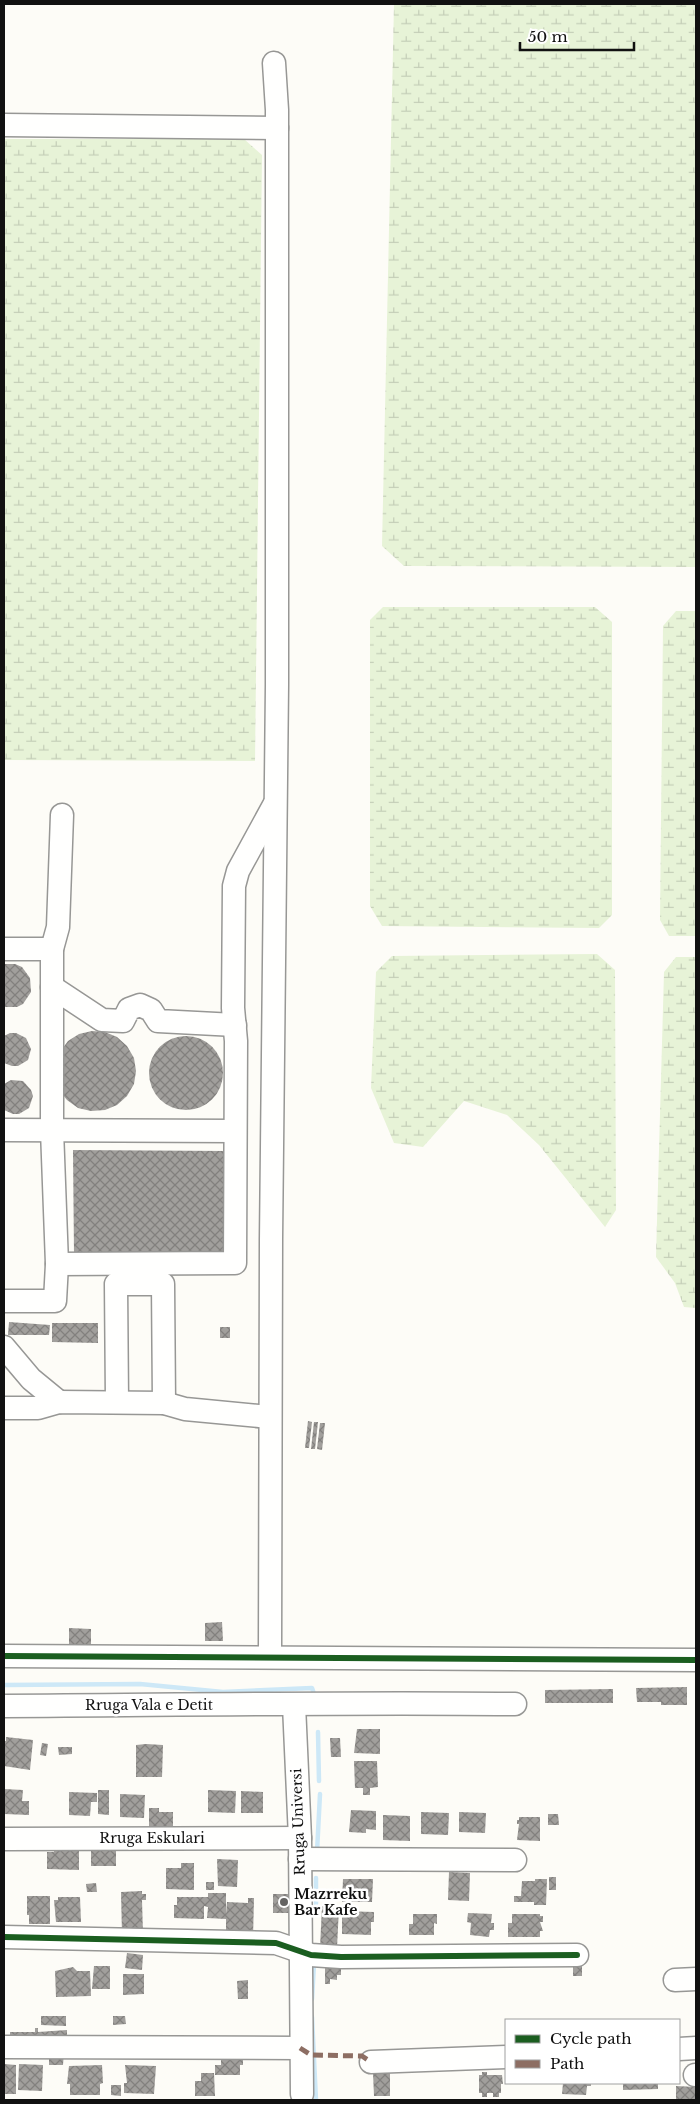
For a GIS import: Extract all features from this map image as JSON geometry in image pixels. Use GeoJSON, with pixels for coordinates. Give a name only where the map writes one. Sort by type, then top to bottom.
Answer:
{"type":"FeatureCollection","features":[{"type":"Feature","properties":{"kind":"street"},"geometry":{"type":"LineString","coordinates":[[270,1657],[277,128],[274,63]]}},
{"type":"Feature","properties":{"kind":"street"},"geometry":{"type":"LineString","coordinates":[[4,125],[277,128]]}},
{"type":"Feature","properties":{"kind":"street"},"geometry":{"type":"LineString","coordinates":[[56,1264],[235,1263],[236,1041],[233,1008],[234,886],[238,871],[275,802]]}},
{"type":"Feature","properties":{"kind":"street"},"geometry":{"type":"LineString","coordinates":[[4,1301],[55,1300],[56,1264],[52,1130],[52,949],[58,927],[62,815]]}},
{"type":"Feature","properties":{"kind":"street"},"geometry":{"type":"LineString","coordinates":[[4,949],[52,949]]}},
{"type":"Feature","properties":{"kind":"street"},"geometry":{"type":"LineString","coordinates":[[52,987],[102,1020],[123,1021],[129,1009],[140,1005],[151,1010],[158,1021],[235,1025]]}},
{"type":"Feature","properties":{"kind":"street"},"geometry":{"type":"LineString","coordinates":[[4,1130],[236,1131]]}},
{"type":"Feature","properties":{"kind":"street"},"geometry":{"type":"LineString","coordinates":[[117,1402],[116,1284],[163,1284],[164,1403]]}},
{"type":"Feature","properties":{"kind":"street"},"geometry":{"type":"LineString","coordinates":[[4,1347],[30,1378],[59,1402]]}},
{"type":"Feature","properties":{"kind":"street"},"geometry":{"type":"LineString","coordinates":[[4,1408],[38,1408],[59,1402],[164,1403],[185,1409],[270,1417]]}},
{"type":"Feature","properties":{"kind":"street"},"geometry":{"type":"LineString","coordinates":[[4,1656],[696,1660]]}},
{"type":"Feature","properties":{"kind":"street"},"geometry":{"type":"LineString","coordinates":[[294,1705],[329,1702],[516,1704]]}},
{"type":"Feature","properties":{"kind":"street","name":"Rruga Vala e Detit"},"geometry":{"type":"LineString","coordinates":[[4,1706],[294,1705]]}},
{"type":"Feature","properties":{"kind":"street","name":"Rruga Universi"},"geometry":{"type":"LineString","coordinates":[[294,1705],[300,1849],[299,1951],[302,2094]]}},
{"type":"Feature","properties":{"kind":"street","name":"Rruga Eskulari"},"geometry":{"type":"LineString","coordinates":[[4,1839],[300,1849],[515,1860]]}},
{"type":"Feature","properties":{"kind":"street"},"geometry":{"type":"LineString","coordinates":[[4,1937],[276,1943],[311,1955],[342,1957],[577,1955]]}},
{"type":"Feature","properties":{"kind":"street"},"geometry":{"type":"LineString","coordinates":[[4,2047],[300,2048]]}},
{"type":"Feature","properties":{"kind":"street"},"geometry":{"type":"LineString","coordinates":[[680,2049],[696,2048]]}},
{"type":"Feature","properties":{"kind":"street"},"geometry":{"type":"LineString","coordinates":[[371,2062],[505,2057]]}},
{"type":"Feature","properties":{"kind":"green space"},"geometry":{"type":"Polygon","coordinates":[[[394,4],[696,4],[696,567],[404,566],[382,546],[394,4]]]}},
{"type":"Feature","properties":{"kind":"green space"},"geometry":{"type":"Polygon","coordinates":[[[4,139],[244,139],[262,155],[255,761],[4,760],[4,139]]]}},
{"type":"Feature","properties":{"kind":"green space"},"geometry":{"type":"Polygon","coordinates":[[[383,607],[595,607],[612,622],[612,915],[599,928],[382,926],[370,906],[370,620],[383,607]]]}},
{"type":"Feature","properties":{"kind":"green space"},"geometry":{"type":"Polygon","coordinates":[[[676,611],[696,611],[696,936],[669,936],[660,920],[663,626],[676,611]]]}},
{"type":"Feature","properties":{"kind":"green space"},"geometry":{"type":"Polygon","coordinates":[[[597,954],[615,970],[616,1210],[605,1227],[539,1145],[507,1115],[464,1101],[423,1147],[394,1143],[371,1088],[376,972],[392,956],[597,954]]]}},
{"type":"Feature","properties":{"kind":"green space"},"geometry":{"type":"Polygon","coordinates":[[[676,957],[696,957],[696,1308],[684,1307],[675,1283],[656,1257],[664,972],[676,957]]]}},
{"type":"Feature","properties":{"kind":"building"},"geometry":{"type":"Polygon","coordinates":[[[4,964],[15,964],[22,967],[30,978],[31,992],[23,1004],[17,1007],[4,1007],[4,964]]]}},
{"type":"Feature","properties":{"kind":"building"},"geometry":{"type":"Polygon","coordinates":[[[92,1031],[105,1032],[117,1037],[127,1046],[134,1058],[136,1071],[134,1084],[127,1096],[117,1105],[105,1110],[91,1111],[78,1108],[67,1100],[59,1090],[60,1052],[68,1041],[79,1034],[92,1031]]]}},
{"type":"Feature","properties":{"kind":"building"},"geometry":{"type":"Polygon","coordinates":[[[16,1033],[26,1038],[31,1049],[28,1060],[18,1066],[4,1063],[4,1036],[16,1033]]]}},
{"type":"Feature","properties":{"kind":"building"},"geometry":{"type":"Polygon","coordinates":[[[179,1036],[193,1036],[207,1042],[217,1052],[223,1066],[221,1087],[207,1104],[193,1110],[179,1110],[165,1104],[155,1094],[149,1080],[149,1066],[155,1052],[165,1042],[179,1036]]]}},
{"type":"Feature","properties":{"kind":"building"},"geometry":{"type":"Polygon","coordinates":[[[11,1080],[23,1081],[31,1090],[33,1096],[29,1108],[19,1114],[13,1114],[4,1110],[4,1084],[11,1080]]]}},
{"type":"Feature","properties":{"kind":"building"},"geometry":{"type":"Polygon","coordinates":[[[73,1150],[225,1151],[225,1254],[74,1254],[73,1150]]]}},
{"type":"Feature","properties":{"kind":"building"},"geometry":{"type":"Polygon","coordinates":[[[9,1322],[50,1325],[49,1335],[8,1335],[9,1322]]]}},
{"type":"Feature","properties":{"kind":"building"},"geometry":{"type":"Polygon","coordinates":[[[52,1323],[98,1323],[98,1343],[52,1342],[52,1323]]]}},
{"type":"Feature","properties":{"kind":"building"},"geometry":{"type":"Polygon","coordinates":[[[220,1327],[230,1327],[230,1338],[220,1338],[220,1327]]]}},
{"type":"Feature","properties":{"kind":"building"},"geometry":{"type":"Polygon","coordinates":[[[308,1421],[312,1422],[309,1448],[305,1448],[308,1421]]]}},
{"type":"Feature","properties":{"kind":"building"},"geometry":{"type":"Polygon","coordinates":[[[314,1422],[318,1422],[315,1449],[311,1449],[314,1422]]]}},
{"type":"Feature","properties":{"kind":"building"},"geometry":{"type":"Polygon","coordinates":[[[320,1423],[325,1423],[322,1450],[317,1449],[320,1423]]]}},
{"type":"Feature","properties":{"kind":"building"},"geometry":{"type":"Polygon","coordinates":[[[222,1622],[223,1641],[205,1641],[205,1623],[222,1622]]]}},
{"type":"Feature","properties":{"kind":"building"},"geometry":{"type":"Polygon","coordinates":[[[69,1628],[91,1629],[91,1646],[69,1646],[69,1628]]]}},
{"type":"Feature","properties":{"kind":"building"},"geometry":{"type":"Polygon","coordinates":[[[687,1687],[687,1705],[661,1705],[661,1702],[637,1702],[636,1688],[687,1687]]]}},
{"type":"Feature","properties":{"kind":"building"},"geometry":{"type":"Polygon","coordinates":[[[613,1689],[613,1703],[545,1703],[545,1690],[613,1689]]]}},
{"type":"Feature","properties":{"kind":"building"},"geometry":{"type":"Polygon","coordinates":[[[357,1729],[380,1729],[380,1754],[354,1753],[357,1729]]]}},
{"type":"Feature","properties":{"kind":"building"},"geometry":{"type":"Polygon","coordinates":[[[6,1737],[33,1740],[30,1770],[4,1766],[4,1741],[6,1741],[6,1737]]]}},
{"type":"Feature","properties":{"kind":"building"},"geometry":{"type":"Polygon","coordinates":[[[330,1738],[340,1738],[341,1757],[331,1757],[330,1738]]]}},
{"type":"Feature","properties":{"kind":"building"},"geometry":{"type":"Polygon","coordinates":[[[42,1743],[48,1744],[46,1756],[40,1755],[42,1743]]]}},
{"type":"Feature","properties":{"kind":"building"},"geometry":{"type":"Polygon","coordinates":[[[136,1745],[163,1745],[162,1777],[136,1777],[136,1745]]]}},
{"type":"Feature","properties":{"kind":"building"},"geometry":{"type":"Polygon","coordinates":[[[58,1747],[72,1747],[72,1754],[59,1755],[58,1747]]]}},
{"type":"Feature","properties":{"kind":"building"},"geometry":{"type":"Polygon","coordinates":[[[354,1761],[377,1761],[378,1787],[370,1788],[370,1795],[363,1795],[363,1788],[355,1788],[354,1761]]]}},
{"type":"Feature","properties":{"kind":"building"},"geometry":{"type":"Polygon","coordinates":[[[4,1789],[23,1790],[22,1801],[29,1801],[29,1815],[4,1814],[4,1789]]]}},
{"type":"Feature","properties":{"kind":"building"},"geometry":{"type":"Polygon","coordinates":[[[98,1790],[109,1790],[109,1815],[98,1814],[98,1790]]]}},
{"type":"Feature","properties":{"kind":"building"},"geometry":{"type":"Polygon","coordinates":[[[208,1790],[236,1791],[235,1813],[208,1812],[208,1790]]]}},
{"type":"Feature","properties":{"kind":"building"},"geometry":{"type":"Polygon","coordinates":[[[241,1791],[263,1792],[263,1813],[241,1813],[241,1791]]]}},
{"type":"Feature","properties":{"kind":"building"},"geometry":{"type":"Polygon","coordinates":[[[69,1792],[97,1793],[97,1802],[91,1802],[90,1816],[69,1815],[69,1792]]]}},
{"type":"Feature","properties":{"kind":"building"},"geometry":{"type":"Polygon","coordinates":[[[120,1794],[145,1795],[144,1818],[120,1817],[120,1794]]]}},
{"type":"Feature","properties":{"kind":"building"},"geometry":{"type":"Polygon","coordinates":[[[149,1808],[159,1808],[159,1812],[173,1812],[173,1832],[149,1831],[149,1808]]]}},
{"type":"Feature","properties":{"kind":"building"},"geometry":{"type":"Polygon","coordinates":[[[351,1810],[376,1811],[376,1830],[366,1829],[366,1833],[349,1832],[351,1810]]]}},
{"type":"Feature","properties":{"kind":"building"},"geometry":{"type":"Polygon","coordinates":[[[421,1812],[449,1813],[448,1835],[421,1834],[421,1812]]]}},
{"type":"Feature","properties":{"kind":"building"},"geometry":{"type":"Polygon","coordinates":[[[459,1812],[486,1813],[485,1833],[459,1832],[459,1812]]]}},
{"type":"Feature","properties":{"kind":"building"},"geometry":{"type":"Polygon","coordinates":[[[548,1814],[558,1814],[559,1825],[548,1825],[548,1814]]]}},
{"type":"Feature","properties":{"kind":"building"},"geometry":{"type":"Polygon","coordinates":[[[383,1815],[410,1816],[410,1841],[383,1840],[383,1815]]]}},
{"type":"Feature","properties":{"kind":"building"},"geometry":{"type":"Polygon","coordinates":[[[519,1817],[540,1817],[540,1841],[517,1840],[519,1824],[517,1824],[517,1820],[519,1820],[519,1817]]]}},
{"type":"Feature","properties":{"kind":"building"},"geometry":{"type":"Polygon","coordinates":[[[54,1845],[79,1846],[79,1870],[47,1869],[47,1852],[54,1852],[54,1845]]]}},
{"type":"Feature","properties":{"kind":"building"},"geometry":{"type":"Polygon","coordinates":[[[91,1846],[116,1846],[116,1866],[91,1866],[91,1846]]]}},
{"type":"Feature","properties":{"kind":"building"},"geometry":{"type":"Polygon","coordinates":[[[217,1859],[238,1860],[237,1887],[218,1886],[217,1859]]]}},
{"type":"Feature","properties":{"kind":"building"},"geometry":{"type":"Polygon","coordinates":[[[181,1863],[194,1863],[194,1890],[166,1889],[166,1868],[181,1868],[181,1863]]]}},
{"type":"Feature","properties":{"kind":"building"},"geometry":{"type":"Polygon","coordinates":[[[449,1872],[470,1873],[469,1901],[448,1900],[449,1872]]]}},
{"type":"Feature","properties":{"kind":"building"},"geometry":{"type":"Polygon","coordinates":[[[549,1877],[556,1877],[556,1890],[549,1890],[549,1877]]]}},
{"type":"Feature","properties":{"kind":"building"},"geometry":{"type":"Polygon","coordinates":[[[343,1879],[373,1879],[372,1902],[342,1902],[343,1879]]]}},
{"type":"Feature","properties":{"kind":"building"},"geometry":{"type":"Polygon","coordinates":[[[535,1879],[547,1879],[546,1905],[534,1905],[534,1902],[514,1902],[514,1896],[521,1896],[522,1881],[535,1881],[535,1879]]]}},
{"type":"Feature","properties":{"kind":"building"},"geometry":{"type":"Polygon","coordinates":[[[206,1882],[214,1882],[214,1890],[206,1890],[206,1882]]]}},
{"type":"Feature","properties":{"kind":"building"},"geometry":{"type":"Polygon","coordinates":[[[96,1883],[97,1892],[87,1892],[86,1884],[96,1883]]]}},
{"type":"Feature","properties":{"kind":"building"},"geometry":{"type":"Polygon","coordinates":[[[142,1891],[142,1894],[146,1894],[146,1900],[142,1900],[143,1934],[122,1935],[121,1892],[142,1891]]]}},
{"type":"Feature","properties":{"kind":"building"},"geometry":{"type":"Polygon","coordinates":[[[208,1893],[226,1893],[226,1914],[227,1902],[248,1903],[248,1898],[254,1898],[253,1938],[226,1937],[226,1919],[207,1918],[208,1907],[204,1906],[204,1919],[174,1918],[174,1905],[177,1905],[177,1897],[208,1897],[208,1893]]]}},
{"type":"Feature","properties":{"kind":"building"},"geometry":{"type":"Polygon","coordinates":[[[273,1894],[295,1894],[295,1913],[273,1913],[273,1894]]]}},
{"type":"Feature","properties":{"kind":"building"},"geometry":{"type":"Polygon","coordinates":[[[27,1896],[50,1896],[50,1924],[29,1924],[27,1896]]]}},
{"type":"Feature","properties":{"kind":"building"},"geometry":{"type":"Polygon","coordinates":[[[58,1897],[80,1897],[81,1922],[56,1922],[54,1900],[58,1900],[58,1897]]]}},
{"type":"Feature","properties":{"kind":"building"},"geometry":{"type":"Polygon","coordinates":[[[322,1906],[339,1907],[337,1948],[320,1948],[322,1906]]]}},
{"type":"Feature","properties":{"kind":"building"},"geometry":{"type":"Polygon","coordinates":[[[342,1911],[374,1912],[374,1922],[371,1922],[371,1935],[342,1934],[342,1911]]]}},
{"type":"Feature","properties":{"kind":"building"},"geometry":{"type":"Polygon","coordinates":[[[468,1913],[492,1914],[491,1923],[494,1923],[494,1930],[490,1930],[489,1937],[470,1935],[471,1923],[467,1922],[468,1913]]]}},
{"type":"Feature","properties":{"kind":"building"},"geometry":{"type":"Polygon","coordinates":[[[413,1914],[437,1914],[437,1924],[434,1923],[434,1935],[409,1935],[409,1924],[413,1924],[413,1914]]]}},
{"type":"Feature","properties":{"kind":"building"},"geometry":{"type":"Polygon","coordinates":[[[512,1914],[540,1914],[540,1916],[543,1916],[543,1922],[540,1922],[543,1931],[540,1931],[540,1937],[508,1937],[508,1923],[512,1923],[512,1914]]]}},
{"type":"Feature","properties":{"kind":"building"},"geometry":{"type":"Polygon","coordinates":[[[127,1953],[143,1955],[142,1970],[125,1968],[127,1953]]]}},
{"type":"Feature","properties":{"kind":"building"},"geometry":{"type":"Polygon","coordinates":[[[325,1960],[341,1960],[341,1975],[337,1975],[337,1980],[330,1979],[330,1984],[325,1984],[325,1960]]]}},
{"type":"Feature","properties":{"kind":"building"},"geometry":{"type":"Polygon","coordinates":[[[573,1961],[582,1961],[582,1976],[573,1976],[573,1961]]]}},
{"type":"Feature","properties":{"kind":"building"},"geometry":{"type":"Polygon","coordinates":[[[94,1966],[110,1966],[110,1989],[92,1989],[94,1966]]]}},
{"type":"Feature","properties":{"kind":"building"},"geometry":{"type":"Polygon","coordinates":[[[73,1967],[77,1971],[90,1971],[91,1996],[56,1997],[55,1971],[73,1967]]]}},
{"type":"Feature","properties":{"kind":"building"},"geometry":{"type":"Polygon","coordinates":[[[123,1974],[144,1974],[144,1994],[123,1995],[123,1974]]]}},
{"type":"Feature","properties":{"kind":"building"},"geometry":{"type":"Polygon","coordinates":[[[248,1980],[248,1999],[238,1999],[237,1981],[248,1980]]]}},
{"type":"Feature","properties":{"kind":"building"},"geometry":{"type":"Polygon","coordinates":[[[41,2016],[66,2016],[66,2026],[41,2025],[41,2016]]]}},
{"type":"Feature","properties":{"kind":"building"},"geometry":{"type":"Polygon","coordinates":[[[113,2016],[125,2016],[126,2024],[113,2025],[113,2016]]]}},
{"type":"Feature","properties":{"kind":"building"},"geometry":{"type":"Polygon","coordinates":[[[35,2028],[38,2028],[38,2032],[67,2030],[67,2043],[10,2042],[10,2032],[35,2032],[35,2028]]]}},
{"type":"Feature","properties":{"kind":"building"},"geometry":{"type":"Polygon","coordinates":[[[49,2052],[64,2052],[63,2065],[49,2065],[49,2052]]]}},
{"type":"Feature","properties":{"kind":"building"},"geometry":{"type":"Polygon","coordinates":[[[243,2055],[240,2075],[215,2075],[215,2065],[221,2065],[221,2057],[243,2055]]]}},
{"type":"Feature","properties":{"kind":"building"},"geometry":{"type":"Polygon","coordinates":[[[4,2064],[16,2065],[16,2094],[4,2094],[4,2064]]]}},
{"type":"Feature","properties":{"kind":"building"},"geometry":{"type":"Polygon","coordinates":[[[19,2064],[43,2065],[42,2091],[18,2090],[19,2064]]]}},
{"type":"Feature","properties":{"kind":"building"},"geometry":{"type":"Polygon","coordinates":[[[102,2065],[103,2083],[100,2084],[100,2095],[70,2095],[70,2084],[67,2084],[69,2066],[102,2065]]]}},
{"type":"Feature","properties":{"kind":"building"},"geometry":{"type":"Polygon","coordinates":[[[125,2065],[156,2066],[154,2094],[124,2093],[124,2083],[127,2083],[125,2065]]]}},
{"type":"Feature","properties":{"kind":"building"},"geometry":{"type":"Polygon","coordinates":[[[482,2072],[487,2072],[487,2075],[502,2075],[503,2084],[501,2084],[499,2097],[493,2097],[493,2093],[487,2093],[487,2097],[482,2097],[482,2093],[479,2093],[479,2075],[482,2075],[482,2072]]]}},
{"type":"Feature","properties":{"kind":"building"},"geometry":{"type":"Polygon","coordinates":[[[201,2073],[214,2073],[215,2096],[195,2096],[195,2081],[201,2081],[201,2073]]]}},
{"type":"Feature","properties":{"kind":"building"},"geometry":{"type":"Polygon","coordinates":[[[373,2073],[390,2073],[390,2096],[374,2096],[373,2073]]]}},
{"type":"Feature","properties":{"kind":"building"},"geometry":{"type":"Polygon","coordinates":[[[563,2084],[591,2084],[591,2086],[587,2086],[586,2095],[562,2094],[563,2084]]]}},
{"type":"Feature","properties":{"kind":"building"},"geometry":{"type":"Polygon","coordinates":[[[623,2084],[658,2084],[658,2089],[623,2090],[623,2084]]]}},
{"type":"Feature","properties":{"kind":"building"},"geometry":{"type":"Polygon","coordinates":[[[111,2085],[121,2085],[121,2096],[111,2095],[111,2085]]]}},
{"type":"Feature","properties":{"kind":"building"},"geometry":{"type":"Polygon","coordinates":[[[676,2086],[696,2087],[696,2100],[676,2100],[676,2086]]]}},
{"type":"Feature","properties":{"kind":"waterway"},"geometry":{"type":"LineString","coordinates":[[4,1685],[140,1684],[223,1692],[312,1688],[314,1694]]}},
{"type":"Feature","properties":{"kind":"waterway"},"geometry":{"type":"LineString","coordinates":[[318,1732],[319,1781]]}},
{"type":"Feature","properties":{"kind":"waterway"},"geometry":{"type":"LineString","coordinates":[[317,1852],[320,1794]]}},
{"type":"Feature","properties":{"kind":"waterway"},"geometry":{"type":"LineString","coordinates":[[316,1878],[316,1904]]}},
{"type":"Feature","properties":{"kind":"waterway"},"geometry":{"type":"LineString","coordinates":[[312,1999],[314,1964]]}},
{"type":"Feature","properties":{"kind":"waterway"},"geometry":{"type":"LineString","coordinates":[[312,2017],[316,2100]]}},
{"type":"Feature","properties":{"kind":"marked path"},"geometry":{"type":"LineString","coordinates":[[300,2048],[311,2055],[362,2056],[371,2062]]}},
{"type":"Feature","properties":{"kind":"cycle path"},"geometry":{"type":"LineString","coordinates":[[4,1656],[696,1660]]}},
{"type":"Feature","properties":{"kind":"cycle path"},"geometry":{"type":"LineString","coordinates":[[4,1937],[276,1943],[311,1955],[341,1957],[577,1955]]}},
{"type":"Feature","properties":{"kind":"place","name":"Mazrreku Bar Kafe"},"geometry":{"type":"Point","coordinates":[284,1902]}}]}
